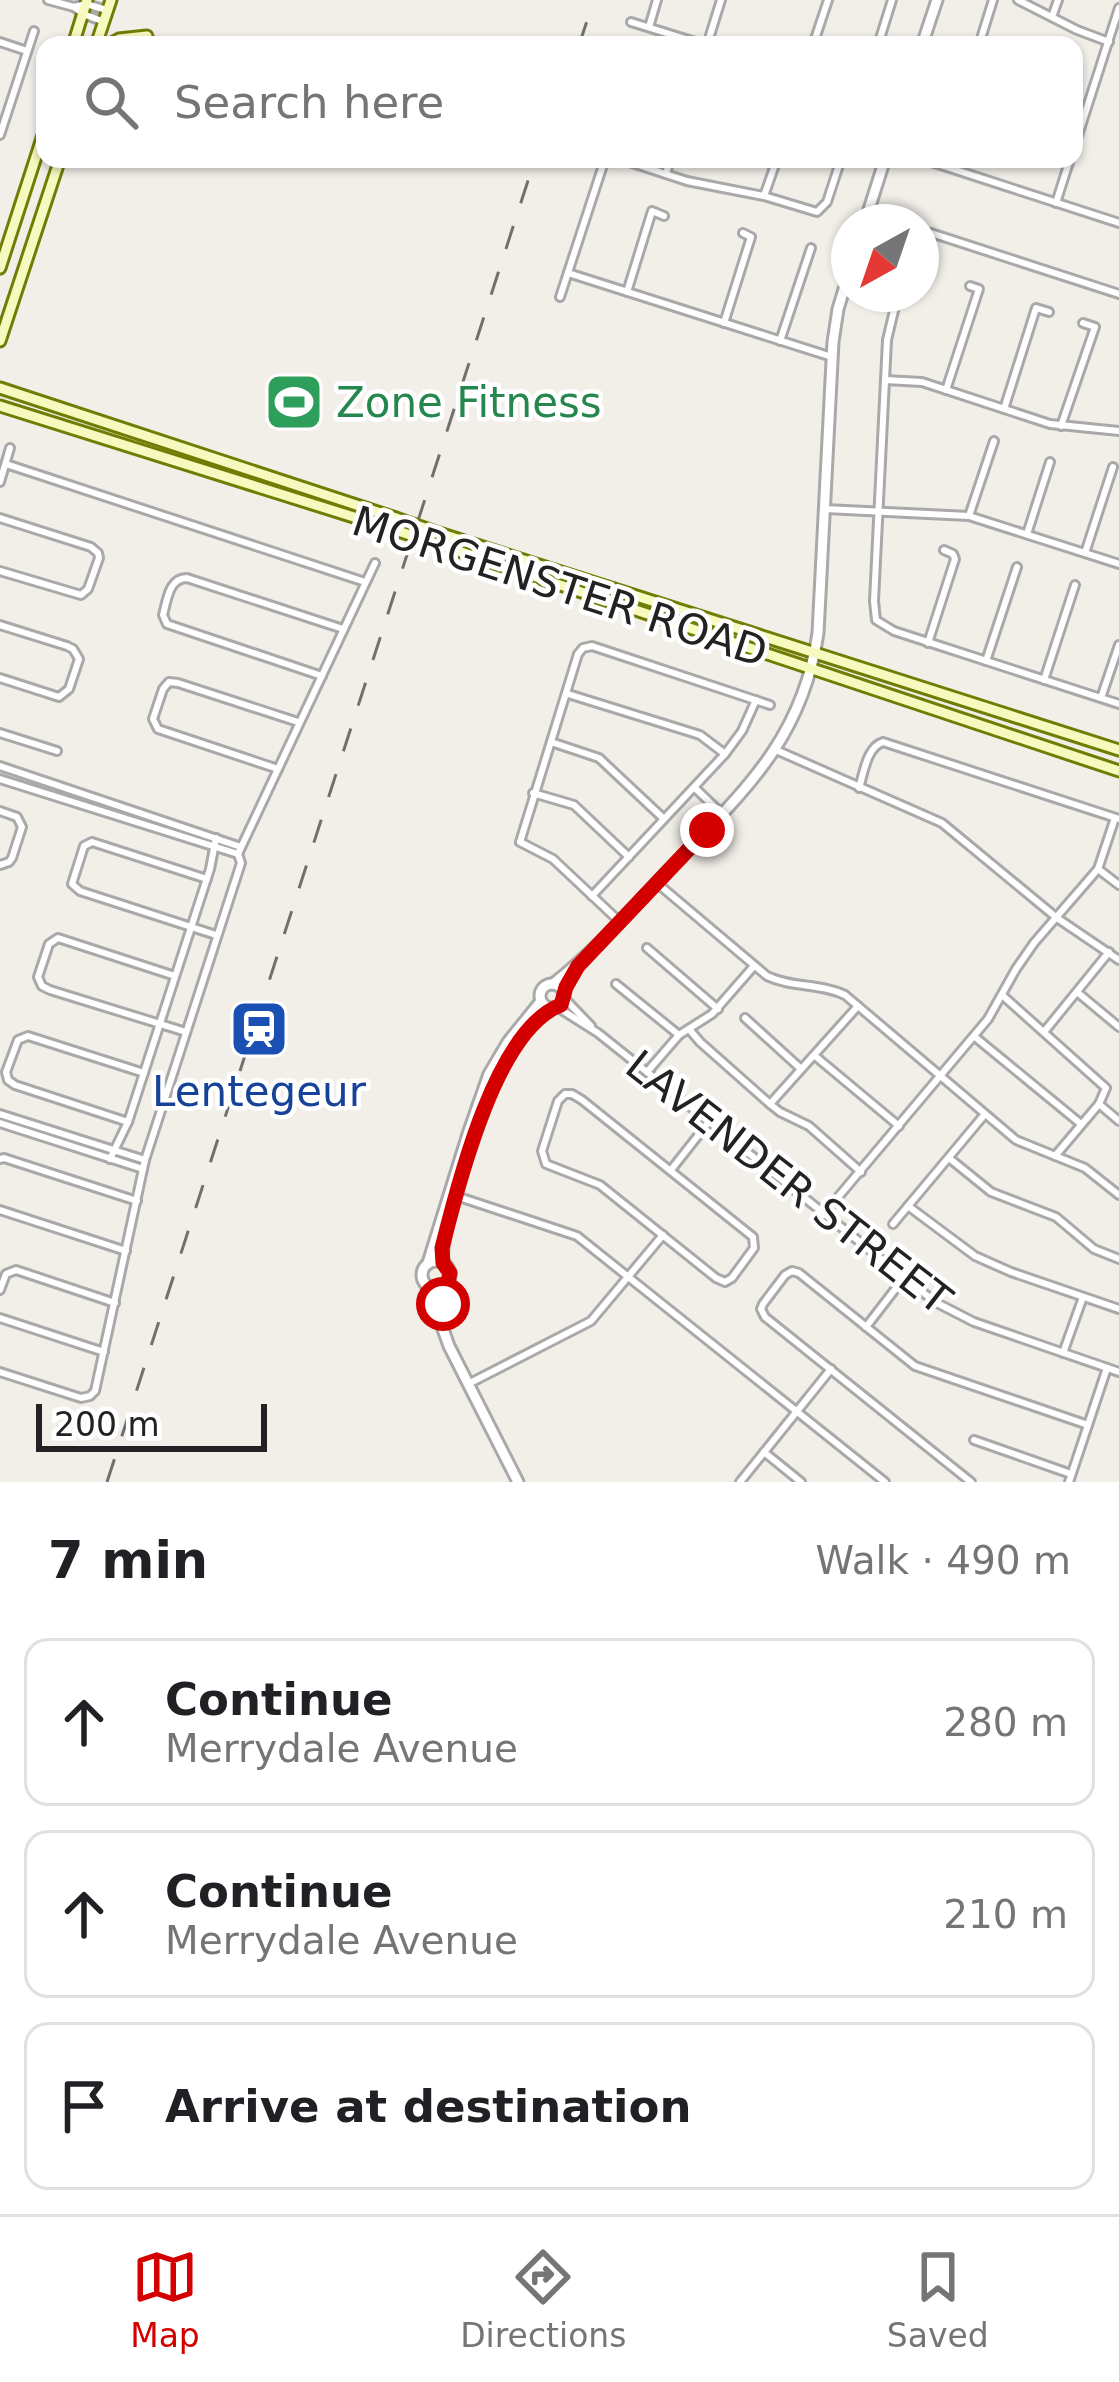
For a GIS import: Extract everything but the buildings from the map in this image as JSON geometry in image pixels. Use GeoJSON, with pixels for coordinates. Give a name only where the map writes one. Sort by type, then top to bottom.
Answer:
{"type":"FeatureCollection","features":[{"type":"Feature","properties":{"kind":"main road"},"geometry":{"type":"LineString","coordinates":[[75,36],[82,6]]}},
{"type":"Feature","properties":{"kind":"main road"},"geometry":{"type":"LineString","coordinates":[[0,268],[36,157]]}},
{"type":"Feature","properties":{"kind":"main road"},"geometry":{"type":"LineString","coordinates":[[0,341],[57,168]]}},
{"type":"Feature","properties":{"kind":"main road","name":"MORGENSTER ROAD"},"geometry":{"type":"LineString","coordinates":[[0,388],[440,539],[1119,750]]}},
{"type":"Feature","properties":{"kind":"main road","name":"MORGENSTER ROAD"},"geometry":{"type":"LineString","coordinates":[[0,406],[394,524]]}},
{"type":"Feature","properties":{"kind":"main road","name":"MORGENSTER ROAD"},"geometry":{"type":"LineString","coordinates":[[440,539],[1119,771]]}},
{"type":"Feature","properties":{"kind":"street"},"geometry":{"type":"LineString","coordinates":[[48,0],[107,11]]}},
{"type":"Feature","properties":{"kind":"street"},"geometry":{"type":"LineString","coordinates":[[649,27],[657,0]]}},
{"type":"Feature","properties":{"kind":"street"},"geometry":{"type":"LineString","coordinates":[[709,36],[721,0]]}},
{"type":"Feature","properties":{"kind":"street"},"geometry":{"type":"LineString","coordinates":[[817,36],[828,0]]}},
{"type":"Feature","properties":{"kind":"street"},"geometry":{"type":"LineString","coordinates":[[881,36],[892,0]]}},
{"type":"Feature","properties":{"kind":"street"},"geometry":{"type":"LineString","coordinates":[[925,36],[937,0]]}},
{"type":"Feature","properties":{"kind":"street"},"geometry":{"type":"LineString","coordinates":[[982,36],[993,0]]}},
{"type":"Feature","properties":{"kind":"street"},"geometry":{"type":"LineString","coordinates":[[1018,0],[1108,42]]}},
{"type":"Feature","properties":{"kind":"street"},"geometry":{"type":"LineString","coordinates":[[1052,17],[1058,0]]}},
{"type":"Feature","properties":{"kind":"street"},"geometry":{"type":"LineString","coordinates":[[1083,117],[1119,8]]}},
{"type":"Feature","properties":{"kind":"street"},"geometry":{"type":"LineString","coordinates":[[631,22],[678,36]]}},
{"type":"Feature","properties":{"kind":"street"},"geometry":{"type":"LineString","coordinates":[[0,135],[34,31]]}},
{"type":"Feature","properties":{"kind":"street"},"geometry":{"type":"LineString","coordinates":[[0,42],[27,51]]}},
{"type":"Feature","properties":{"kind":"street"},"geometry":{"type":"LineString","coordinates":[[560,297],[602,168]]}},
{"type":"Feature","properties":{"kind":"street"},"geometry":{"type":"LineString","coordinates":[[647,168],[811,211],[821,210],[837,168]]}},
{"type":"Feature","properties":{"kind":"street"},"geometry":{"type":"LineString","coordinates":[[665,174],[667,168]]}},
{"type":"Feature","properties":{"kind":"street"},"geometry":{"type":"LineString","coordinates":[[764,196],[774,168]]}},
{"type":"Feature","properties":{"kind":"street"},"geometry":{"type":"LineString","coordinates":[[871,204],[882,168]]}},
{"type":"Feature","properties":{"kind":"street"},"geometry":{"type":"LineString","coordinates":[[949,168],[1119,223]]}},
{"type":"Feature","properties":{"kind":"street"},"geometry":{"type":"LineString","coordinates":[[1056,203],[1067,168]]}},
{"type":"Feature","properties":{"kind":"street"},"geometry":{"type":"LineString","coordinates":[[627,292],[652,212],[664,216]]}},
{"type":"Feature","properties":{"kind":"street"},"geometry":{"type":"LineString","coordinates":[[724,323],[752,236],[743,233]]}},
{"type":"Feature","properties":{"kind":"street"},"geometry":{"type":"LineString","coordinates":[[939,236],[1119,294]]}},
{"type":"Feature","properties":{"kind":"street"},"geometry":{"type":"LineString","coordinates":[[780,341],[811,248]]}},
{"type":"Feature","properties":{"kind":"street"},"geometry":{"type":"LineString","coordinates":[[568,273],[832,357]]}},
{"type":"Feature","properties":{"kind":"street"},"geometry":{"type":"LineString","coordinates":[[946,390],[980,289],[970,286]]}},
{"type":"Feature","properties":{"kind":"street"},"geometry":{"type":"LineString","coordinates":[[1004,409],[1036,308],[1049,312]]}},
{"type":"Feature","properties":{"kind":"street"},"geometry":{"type":"LineString","coordinates":[[555,1001],[542,989],[578,966],[755,779],[786,730],[815,653],[820,614],[832,357],[838,312]]}},
{"type":"Feature","properties":{"kind":"street"},"geometry":{"type":"LineString","coordinates":[[892,312],[875,617],[884,628],[1119,704]]}},
{"type":"Feature","properties":{"kind":"street"},"geometry":{"type":"LineString","coordinates":[[1061,426],[1095,327],[1083,323]]}},
{"type":"Feature","properties":{"kind":"street"},"geometry":{"type":"LineString","coordinates":[[885,380],[918,381],[1061,426],[1119,431]]}},
{"type":"Feature","properties":{"kind":"street"},"geometry":{"type":"LineString","coordinates":[[970,516],[994,440]]}},
{"type":"Feature","properties":{"kind":"street"},"geometry":{"type":"LineString","coordinates":[[0,482],[10,448]]}},
{"type":"Feature","properties":{"kind":"street"},"geometry":{"type":"LineString","coordinates":[[1027,534],[1050,462]]}},
{"type":"Feature","properties":{"kind":"street"},"geometry":{"type":"LineString","coordinates":[[6,464],[365,582]]}},
{"type":"Feature","properties":{"kind":"street"},"geometry":{"type":"LineString","coordinates":[[1085,553],[1113,467]]}},
{"type":"Feature","properties":{"kind":"street"},"geometry":{"type":"LineString","coordinates":[[825,509],[970,516],[1119,564]]}},
{"type":"Feature","properties":{"kind":"street"},"geometry":{"type":"LineString","coordinates":[[0,518],[91,547],[100,558],[88,590],[80,596],[0,571]]}},
{"type":"Feature","properties":{"kind":"street"},"geometry":{"type":"LineString","coordinates":[[928,643],[955,560],[944,550]]}},
{"type":"Feature","properties":{"kind":"street"},"geometry":{"type":"LineString","coordinates":[[0,1372],[81,1398],[96,1388],[144,1165],[241,863],[240,850],[375,563]]}},
{"type":"Feature","properties":{"kind":"street"},"geometry":{"type":"LineString","coordinates":[[986,661],[1016,566]]}},
{"type":"Feature","properties":{"kind":"street"},"geometry":{"type":"LineString","coordinates":[[322,676],[167,624],[163,615],[173,584],[187,578],[343,629]]}},
{"type":"Feature","properties":{"kind":"street"},"geometry":{"type":"LineString","coordinates":[[1044,680],[1075,585]]}},
{"type":"Feature","properties":{"kind":"street"},"geometry":{"type":"LineString","coordinates":[[0,625],[67,646],[79,659],[69,689],[59,697],[0,678]]}},
{"type":"Feature","properties":{"kind":"street"},"geometry":{"type":"LineString","coordinates":[[1102,698],[1119,645]]}},
{"type":"Feature","properties":{"kind":"street"},"geometry":{"type":"LineString","coordinates":[[620,922],[553,859],[520,842],[578,654],[592,646],[770,705]]}},
{"type":"Feature","properties":{"kind":"street"},"geometry":{"type":"LineString","coordinates":[[278,770],[158,729],[153,719],[163,689],[169,682],[178,682],[300,723]]}},
{"type":"Feature","properties":{"kind":"street"},"geometry":{"type":"LineString","coordinates":[[566,693],[700,735],[725,754]]}},
{"type":"Feature","properties":{"kind":"street"},"geometry":{"type":"LineString","coordinates":[[592,896],[725,754],[756,700]]}},
{"type":"Feature","properties":{"kind":"street"},"geometry":{"type":"LineString","coordinates":[[0,733],[57,752]]}},
{"type":"Feature","properties":{"kind":"street"},"geometry":{"type":"LineString","coordinates":[[550,742],[599,758],[664,819]]}},
{"type":"Feature","properties":{"kind":"street"},"geometry":{"type":"LineString","coordinates":[[823,1215],[975,1037],[1022,960],[1098,869],[1117,819],[883,742],[872,750],[859,788]]}},
{"type":"Feature","properties":{"kind":"street"},"geometry":{"type":"LineString","coordinates":[[776,750],[950,827],[1057,918],[1119,960]]}},
{"type":"Feature","properties":{"kind":"street"},"geometry":{"type":"LineString","coordinates":[[0,766],[215,842]]}},
{"type":"Feature","properties":{"kind":"street"},"geometry":{"type":"LineString","coordinates":[[0,778],[240,850]]}},
{"type":"Feature","properties":{"kind":"street"},"geometry":{"type":"LineString","coordinates":[[695,788],[722,814]]}},
{"type":"Feature","properties":{"kind":"street"},"geometry":{"type":"LineString","coordinates":[[533,793],[570,802],[629,857]]}},
{"type":"Feature","properties":{"kind":"street"},"geometry":{"type":"LineString","coordinates":[[0,811],[17,817],[22,827],[12,858],[0,865]]}},
{"type":"Feature","properties":{"kind":"street"},"geometry":{"type":"LineString","coordinates":[[207,879],[92,842],[84,846],[72,879],[80,891],[216,935]]}},
{"type":"Feature","properties":{"kind":"street"},"geometry":{"type":"LineString","coordinates":[[111,1154],[128,1122],[215,842]]}},
{"type":"Feature","properties":{"kind":"street"},"geometry":{"type":"LineString","coordinates":[[1098,869],[1119,885]]}},
{"type":"Feature","properties":{"kind":"street"},"geometry":{"type":"LineString","coordinates":[[657,883],[767,976],[783,983],[833,989],[1016,1140],[1085,1168],[1119,1195]]}},
{"type":"Feature","properties":{"kind":"street"},"geometry":{"type":"LineString","coordinates":[[175,976],[58,938],[49,944],[39,982],[186,1032]]}},
{"type":"Feature","properties":{"kind":"street"},"geometry":{"type":"LineString","coordinates":[[647,948],[718,1009]]}},
{"type":"Feature","properties":{"kind":"street"},"geometry":{"type":"LineString","coordinates":[[1044,1032],[1109,952]]}},
{"type":"Feature","properties":{"kind":"street"},"geometry":{"type":"LineString","coordinates":[[518,1482],[468,1384],[422,1276],[481,1108],[515,1046],[578,966]]}},
{"type":"Feature","properties":{"kind":"street"},"geometry":{"type":"LineString","coordinates":[[647,1072],[679,1035],[718,1009],[754,966]]}},
{"type":"Feature","properties":{"kind":"street"},"geometry":{"type":"LineString","coordinates":[[554,984],[555,1001]]}},
{"type":"Feature","properties":{"kind":"street"},"geometry":{"type":"LineString","coordinates":[[616,984],[679,1035]]}},
{"type":"Feature","properties":{"kind":"street"},"geometry":{"type":"LineString","coordinates":[[1077,992],[1119,1027]]}},
{"type":"Feature","properties":{"kind":"street"},"geometry":{"type":"LineString","coordinates":[[1002,995],[1104,1084],[1106,1093],[1099,1104],[1055,1156]]}},
{"type":"Feature","properties":{"kind":"street","name":"LAVENDER STREET"},"geometry":{"type":"LineString","coordinates":[[555,1001],[903,1279],[951,1311],[1119,1372]]}},
{"type":"Feature","properties":{"kind":"street"},"geometry":{"type":"LineString","coordinates":[[770,1103],[858,1006]]}},
{"type":"Feature","properties":{"kind":"street"},"geometry":{"type":"LineString","coordinates":[[745,1018],[800,1068]]}},
{"type":"Feature","properties":{"kind":"street"},"geometry":{"type":"LineString","coordinates":[[689,1029],[770,1103],[809,1126],[861,1172]]}},
{"type":"Feature","properties":{"kind":"street"},"geometry":{"type":"LineString","coordinates":[[128,1122],[11,1084],[6,1076],[13,1053],[18,1040],[28,1036],[144,1073]]}},
{"type":"Feature","properties":{"kind":"street"},"geometry":{"type":"LineString","coordinates":[[975,1037],[1081,1124]]}},
{"type":"Feature","properties":{"kind":"street"},"geometry":{"type":"LineString","coordinates":[[815,1056],[899,1126]]}},
{"type":"Feature","properties":{"kind":"street"},"geometry":{"type":"LineString","coordinates":[[568,1094],[577,1096],[750,1234],[755,1245],[725,1282],[663,1234],[600,1185],[546,1164],[542,1151],[558,1101],[568,1094]]}},
{"type":"Feature","properties":{"kind":"street"},"geometry":{"type":"LineString","coordinates":[[1099,1104],[1119,1121]]}},
{"type":"Feature","properties":{"kind":"street"},"geometry":{"type":"LineString","coordinates":[[442,1328],[450,1273],[443,1263],[442,1248],[481,1108]]}},
{"type":"Feature","properties":{"kind":"street"},"geometry":{"type":"LineString","coordinates":[[0,1114],[144,1165]]}},
{"type":"Feature","properties":{"kind":"street"},"geometry":{"type":"LineString","coordinates":[[893,1224],[985,1114]]}},
{"type":"Feature","properties":{"kind":"street"},"geometry":{"type":"LineString","coordinates":[[671,1170],[708,1123]]}},
{"type":"Feature","properties":{"kind":"street"},"geometry":{"type":"LineString","coordinates":[[0,1124],[111,1154]]}},
{"type":"Feature","properties":{"kind":"street"},"geometry":{"type":"LineString","coordinates":[[949,1159],[992,1192],[1056,1217],[1094,1249],[1119,1259]]}},
{"type":"Feature","properties":{"kind":"street"},"geometry":{"type":"LineString","coordinates":[[0,1160],[137,1201]]}},
{"type":"Feature","properties":{"kind":"street"},"geometry":{"type":"LineString","coordinates":[[457,1196],[572,1234],[884,1482]]}},
{"type":"Feature","properties":{"kind":"street"},"geometry":{"type":"LineString","coordinates":[[908,1206],[975,1256],[1119,1309]]}},
{"type":"Feature","properties":{"kind":"street"},"geometry":{"type":"LineString","coordinates":[[0,1210],[126,1251]]}},
{"type":"Feature","properties":{"kind":"street"},"geometry":{"type":"LineString","coordinates":[[468,1384],[590,1321],[663,1234]]}},
{"type":"Feature","properties":{"kind":"street"},"geometry":{"type":"LineString","coordinates":[[428,1263],[443,1263]]}},
{"type":"Feature","properties":{"kind":"street"},"geometry":{"type":"LineString","coordinates":[[0,1290],[6,1274],[16,1270],[115,1303]]}},
{"type":"Feature","properties":{"kind":"street"},"geometry":{"type":"LineString","coordinates":[[970,1482],[762,1312],[785,1275],[799,1273],[919,1367],[1088,1425]]}},
{"type":"Feature","properties":{"kind":"street"},"geometry":{"type":"LineString","coordinates":[[866,1327],[903,1279]]}},
{"type":"Feature","properties":{"kind":"street"},"geometry":{"type":"LineString","coordinates":[[428,1287],[440,1289],[447,1284]]}},
{"type":"Feature","properties":{"kind":"street"},"geometry":{"type":"LineString","coordinates":[[1063,1352],[1083,1297]]}},
{"type":"Feature","properties":{"kind":"street"},"geometry":{"type":"LineString","coordinates":[[0,1318],[104,1352]]}},
{"type":"Feature","properties":{"kind":"street"},"geometry":{"type":"LineString","coordinates":[[974,1440],[1070,1478],[1107,1368]]}},
{"type":"Feature","properties":{"kind":"street"},"geometry":{"type":"LineString","coordinates":[[740,1482],[831,1369]]}},
{"type":"Feature","properties":{"kind":"street"},"geometry":{"type":"LineString","coordinates":[[764,1452],[801,1482]]}},
{"type":"Feature","properties":{"kind":"railway"},"geometry":{"type":"LineString","coordinates":[[582,36],[594,0]]}},
{"type":"Feature","properties":{"kind":"railway"},"geometry":{"type":"LineString","coordinates":[[107,1482],[532,168]]}},
{"type":"Feature","properties":{"kind":"place","name":"Zone Fitness"},"geometry":{"type":"Point","coordinates":[294,402]}},
{"type":"Feature","properties":{"kind":"place","name":"Lentegeur"},"geometry":{"type":"Point","coordinates":[259,1029]}},
{"type":"Feature","properties":{"kind":"route"},"geometry":{"type":"LineString","coordinates":[[443,1304],[450,1277],[442,1255],[448,1223],[503,1066],[536,1020],[561,1005],[578,966],[707,830]]}}]}
